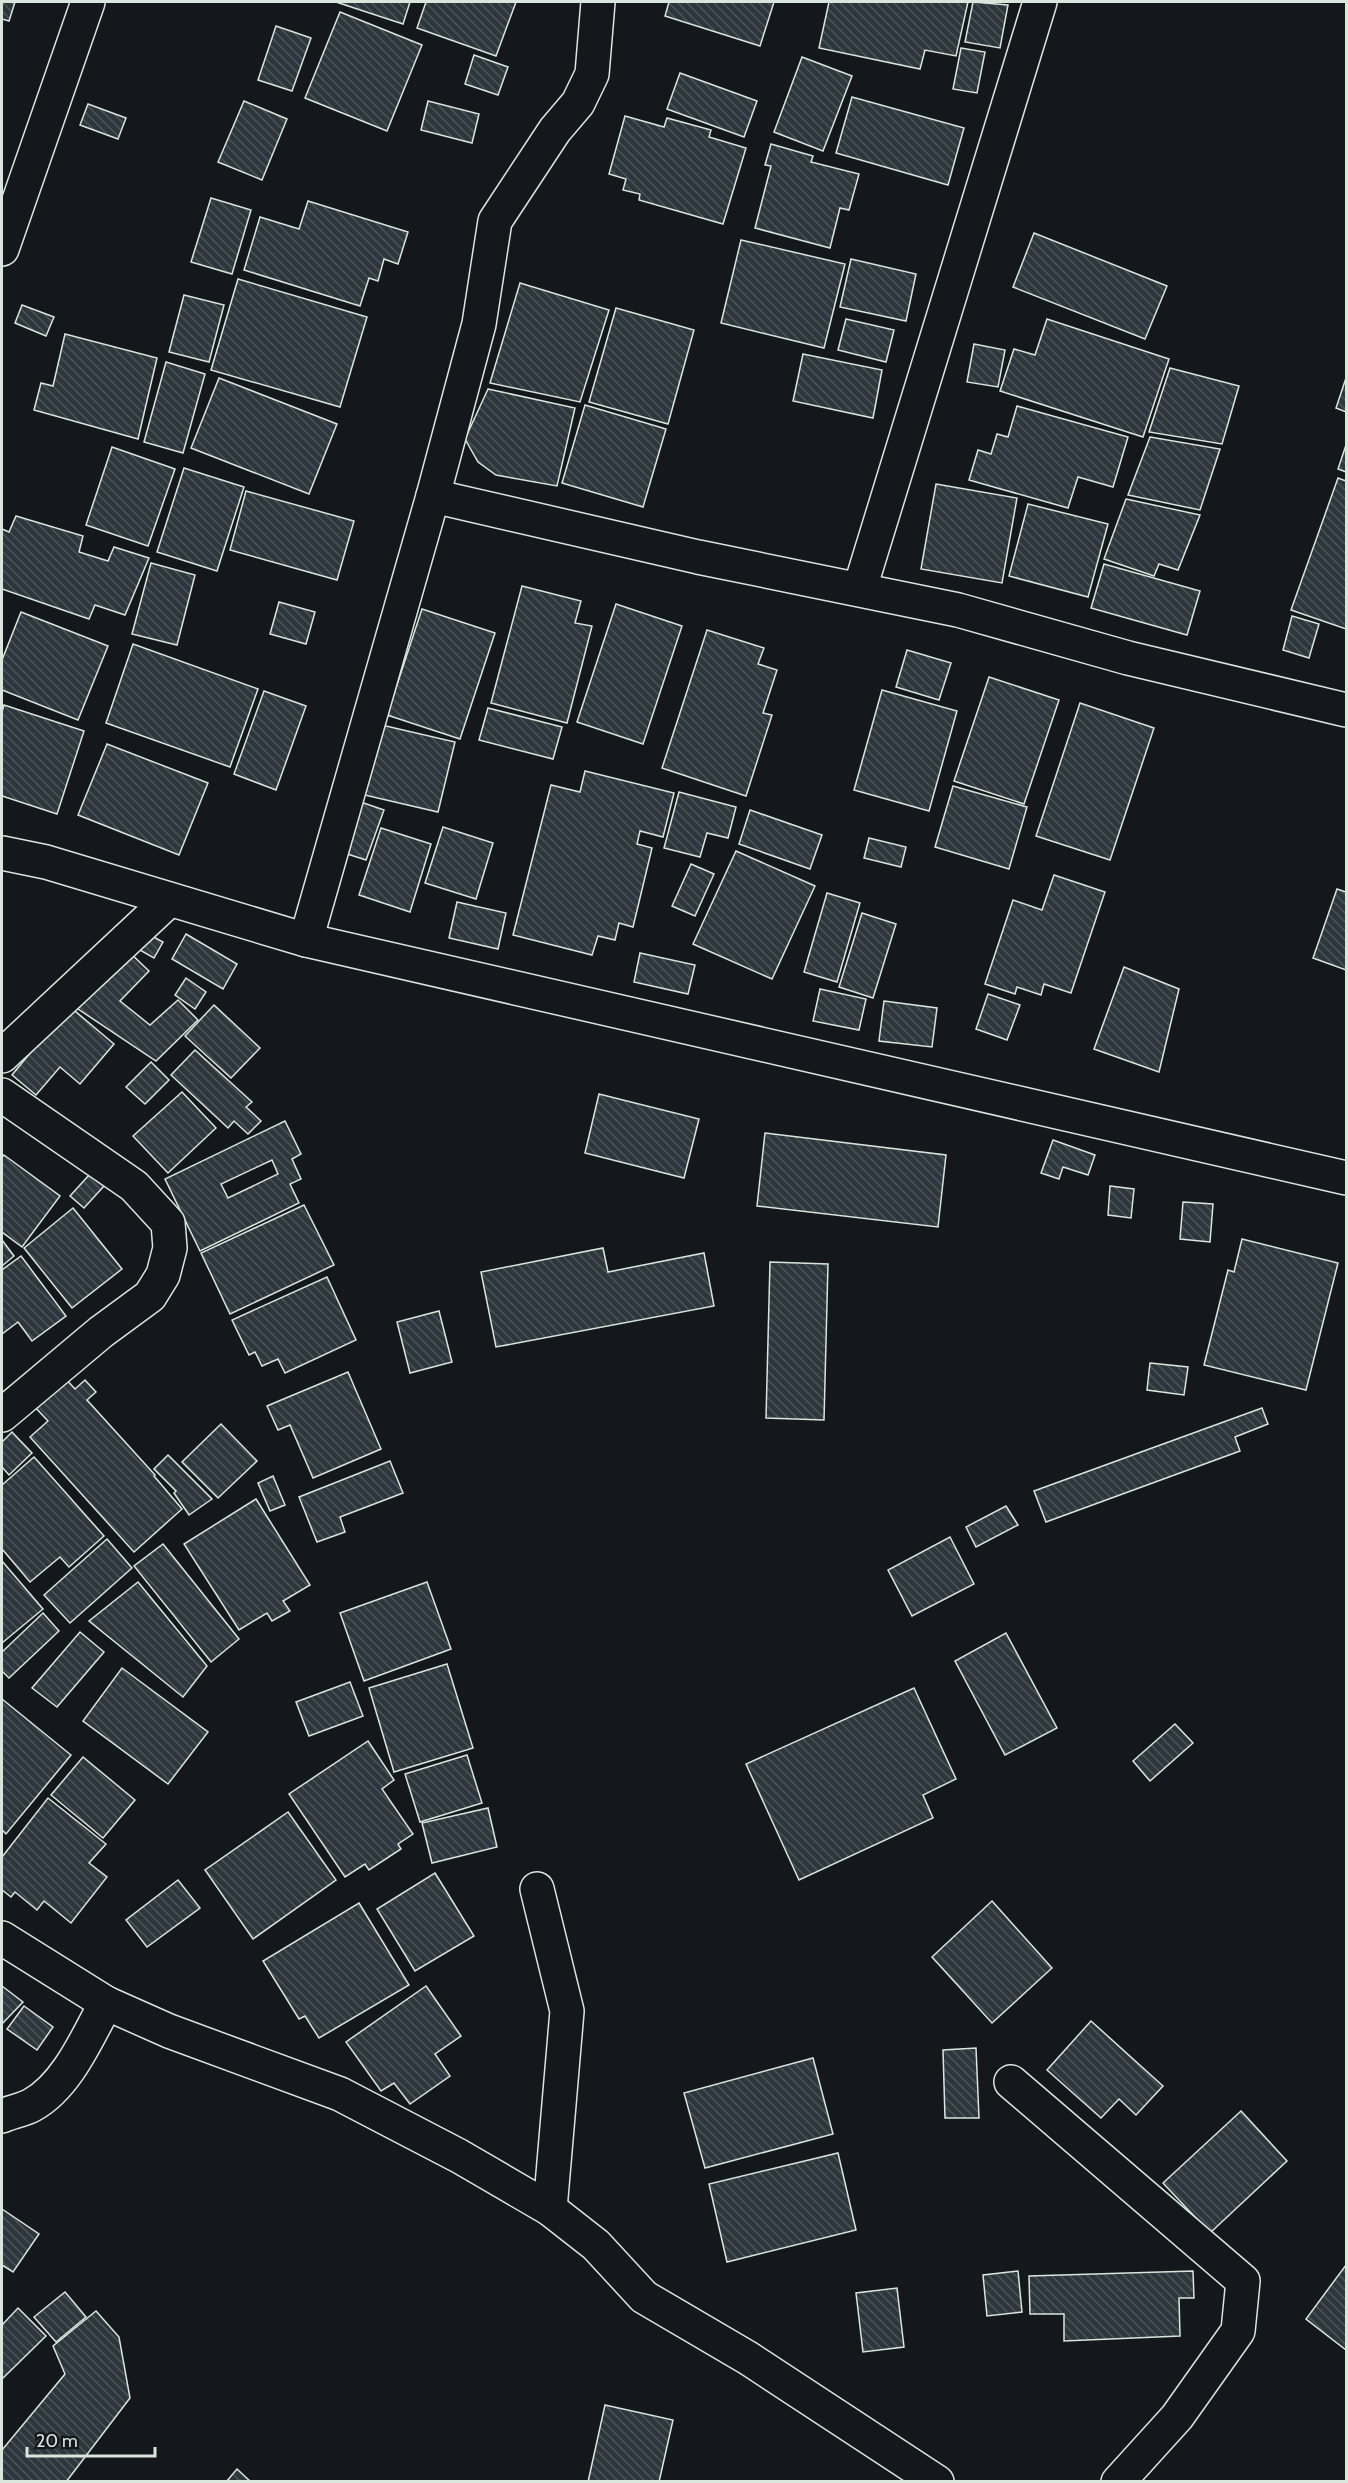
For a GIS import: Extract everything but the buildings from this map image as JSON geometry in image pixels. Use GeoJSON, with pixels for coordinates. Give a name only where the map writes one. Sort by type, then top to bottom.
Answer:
{"type":"FeatureCollection","features":[{"type":"Feature","properties":{"kind":"street"},"geometry":{"type":"LineString","coordinates":[[2,249],[88,2]]}},
{"type":"Feature","properties":{"kind":"street"},"geometry":{"type":"LineString","coordinates":[[306,940],[433,496],[479,324],[495,220],[555,130],[578,103],[591,74],[598,2]]}},
{"type":"Feature","properties":{"kind":"street"},"geometry":{"type":"LineString","coordinates":[[860,588],[1040,2]]}},
{"type":"Feature","properties":{"kind":"street"},"geometry":{"type":"LineString","coordinates":[[433,496],[698,557],[860,588],[958,610],[1128,658],[1347,710]]}},
{"type":"Feature","properties":{"kind":"street"},"geometry":{"type":"LineString","coordinates":[[2,853],[46,862],[306,940],[1347,1178]]}},
{"type":"Feature","properties":{"kind":"street"},"geometry":{"type":"LineString","coordinates":[[2,1056],[169,900]]}},
{"type":"Feature","properties":{"kind":"street"},"geometry":{"type":"LineString","coordinates":[[2,1095],[134,1186],[168,1223],[170,1248],[163,1275],[150,1296],[101,1332],[2,1415]]}},
{"type":"Feature","properties":{"kind":"street"},"geometry":{"type":"LineString","coordinates":[[537,1889],[567,2011],[550,2209]]}},
{"type":"Feature","properties":{"kind":"street"},"geometry":{"type":"LineString","coordinates":[[2,1938],[106,2003],[169,2031],[340,2094],[459,2156],[550,2209],[596,2245],[644,2297],[748,2358],[937,2481]]}},
{"type":"Feature","properties":{"kind":"street"},"geometry":{"type":"LineString","coordinates":[[2,2116],[32,2105],[50,2091],[76,2059],[106,2003]]}},
{"type":"Feature","properties":{"kind":"street"},"geometry":{"type":"LineString","coordinates":[[1011,2082],[1244,2281],[1238,2331],[1177,2417],[1119,2481]]}}]}
